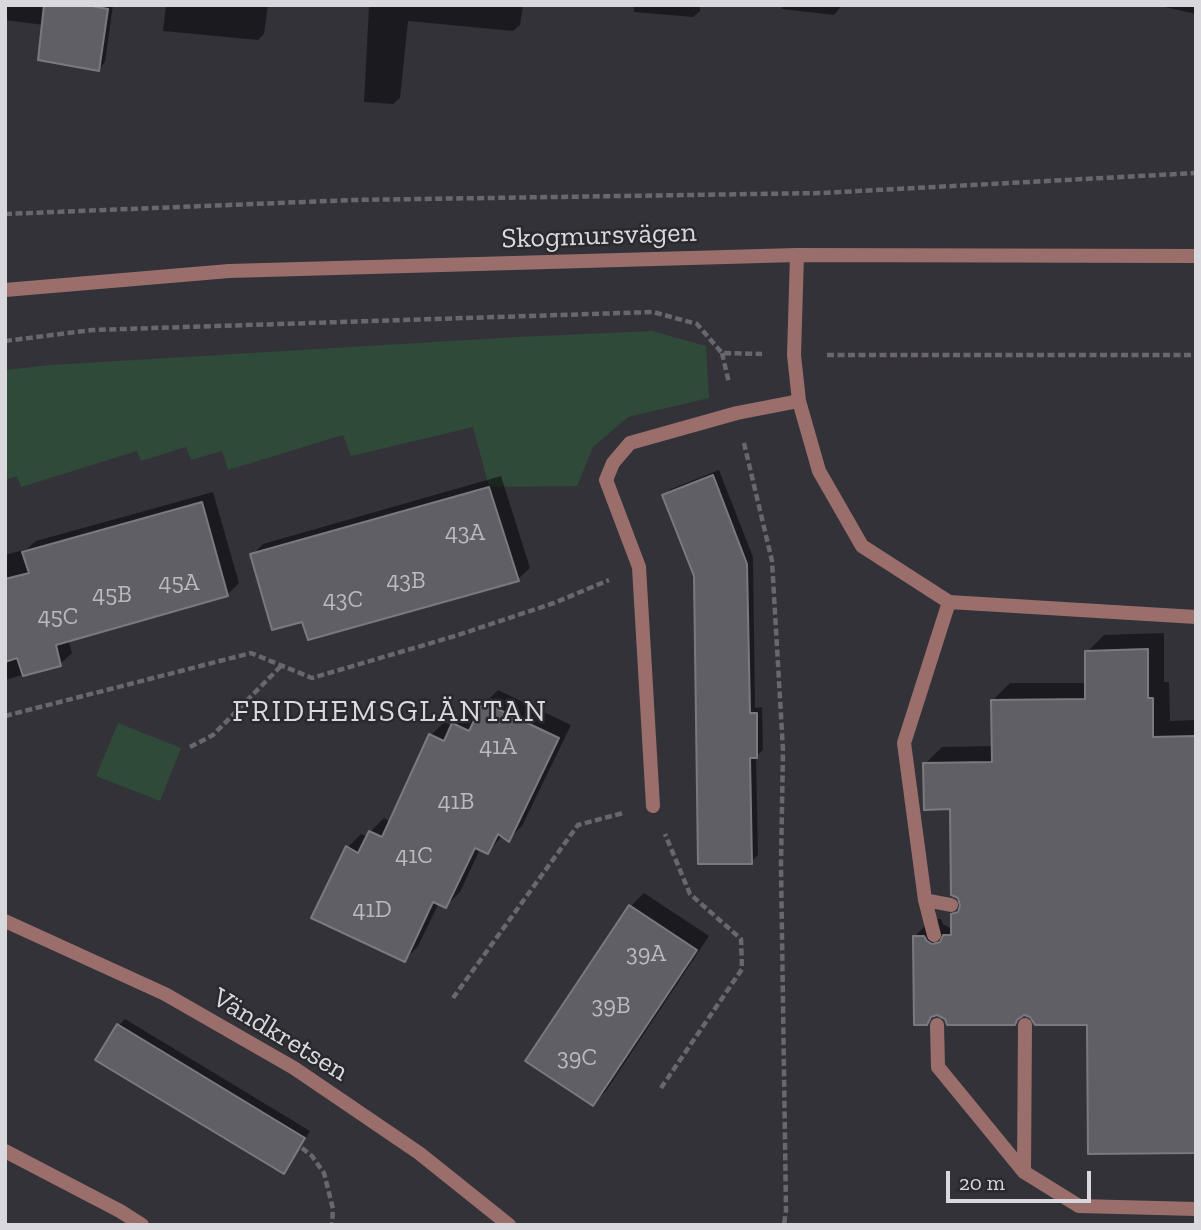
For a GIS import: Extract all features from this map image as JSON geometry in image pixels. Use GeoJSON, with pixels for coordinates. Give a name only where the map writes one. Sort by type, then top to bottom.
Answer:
{"type":"FeatureCollection","features":[{"type":"Feature","properties":{"kind":"street","name":"Skogmursvägen"},"geometry":{"type":"LineString","coordinates":[[5,290],[229,271],[797,255],[1196,256]]}},
{"type":"Feature","properties":{"kind":"street"},"geometry":{"type":"LineString","coordinates":[[797,255],[794,355],[799,401],[819,471],[862,545],[949,602],[1196,617]]}},
{"type":"Feature","properties":{"kind":"street"},"geometry":{"type":"LineString","coordinates":[[653,806],[639,567],[606,480],[613,463],[630,443],[737,413],[799,401]]}},
{"type":"Feature","properties":{"kind":"street"},"geometry":{"type":"LineString","coordinates":[[934,935],[925,900],[904,743],[949,602]]}},
{"type":"Feature","properties":{"kind":"street"},"geometry":{"type":"LineString","coordinates":[[925,900],[951,905]]}},
{"type":"Feature","properties":{"kind":"street","name":"Vändkretsen"},"geometry":{"type":"LineString","coordinates":[[5,921],[165,994],[294,1068],[419,1153],[509,1225]]}},
{"type":"Feature","properties":{"kind":"street"},"geometry":{"type":"LineString","coordinates":[[1024,1172],[1025,1025]]}},
{"type":"Feature","properties":{"kind":"street"},"geometry":{"type":"LineString","coordinates":[[937,1026],[938,1067],[1024,1172],[1079,1206],[1196,1209]]}},
{"type":"Feature","properties":{"kind":"street"},"geometry":{"type":"LineString","coordinates":[[5,1151],[142,1225]]}},
{"type":"Feature","properties":{"kind":"path"},"geometry":{"type":"LineString","coordinates":[[5,214],[353,200],[822,192],[1196,173]]}},
{"type":"Feature","properties":{"kind":"path"},"geometry":{"type":"LineString","coordinates":[[5,341],[92,330],[653,312],[697,324],[722,353],[772,561],[783,750],[781,865],[786,1210],[784,1225]]}},
{"type":"Feature","properties":{"kind":"path"},"geometry":{"type":"LineString","coordinates":[[722,353],[1196,355]]}},
{"type":"Feature","properties":{"kind":"path"},"geometry":{"type":"LineString","coordinates":[[5,716],[251,653],[312,678],[455,636],[554,603],[639,567]]}},
{"type":"Feature","properties":{"kind":"path"},"geometry":{"type":"LineString","coordinates":[[190,747],[213,735],[281,666]]}},
{"type":"Feature","properties":{"kind":"path"},"geometry":{"type":"LineString","coordinates":[[453,998],[578,825],[653,806],[690,894],[741,939],[742,969],[661,1087]]}},
{"type":"Feature","properties":{"kind":"path"},"geometry":{"type":"LineString","coordinates":[[302,1148],[312,1156],[324,1173],[333,1209],[332,1225]]}},
{"type":"Feature","properties":{"kind":"green space"},"geometry":{"type":"Polygon","coordinates":[[[652,331],[706,346],[709,398],[628,417],[593,447],[577,486],[489,487],[473,427],[351,456],[343,435],[228,470],[222,451],[191,460],[186,447],[141,461],[137,451],[21,487],[17,476],[5,480],[5,370],[51,365],[652,331]]]}},
{"type":"Feature","properties":{"kind":"green space"},"geometry":{"type":"Polygon","coordinates":[[[118,723],[181,748],[160,801],[96,776],[118,723]]]}},
{"type":"Feature","properties":{"kind":"building"},"geometry":{"type":"Polygon","coordinates":[[[44,5],[86,5],[108,9],[99,71],[38,60],[44,5]]]}},
{"type":"Feature","properties":{"kind":"building"},"geometry":{"type":"Polygon","coordinates":[[[713,475],[747,564],[750,713],[757,713],[757,758],[750,758],[752,864],[698,864],[694,576],[662,495],[713,475]]]}},
{"type":"Feature","properties":{"kind":"building"},"geometry":{"type":"Polygon","coordinates":[[[489,487],[519,581],[308,640],[302,622],[272,630],[250,554],[489,487]]]}},
{"type":"Feature","properties":{"kind":"building"},"geometry":{"type":"Polygon","coordinates":[[[202,502],[228,596],[56,645],[61,666],[23,676],[17,658],[5,662],[5,579],[29,573],[22,552],[202,502]]]}},
{"type":"Feature","properties":{"kind":"building"},"geometry":{"type":"Polygon","coordinates":[[[1148,649],[1148,698],[1153,698],[1153,737],[1196,736],[1196,1153],[1088,1154],[1087,1025],[1035,1025],[1030,1017],[1024,1015],[1015,1025],[947,1025],[945,1019],[937,1015],[931,1017],[927,1025],[914,1025],[913,936],[924,936],[932,944],[940,942],[943,935],[951,935],[951,914],[958,912],[960,906],[958,898],[951,895],[950,809],[924,810],[923,763],[992,762],[991,700],[1085,699],[1085,651],[1148,649]]]}},
{"type":"Feature","properties":{"kind":"building"},"geometry":{"type":"Polygon","coordinates":[[[483,702],[559,738],[509,842],[498,834],[488,854],[475,848],[446,908],[433,902],[405,962],[311,918],[346,846],[358,853],[369,831],[382,837],[429,734],[444,741],[452,723],[469,731],[483,702]]]}},
{"type":"Feature","properties":{"kind":"building"},"geometry":{"type":"Polygon","coordinates":[[[629,905],[697,950],[593,1106],[525,1061],[629,905]]]}},
{"type":"Feature","properties":{"kind":"building"},"geometry":{"type":"Polygon","coordinates":[[[117,1024],[305,1138],[284,1174],[95,1060],[117,1024]]]}},
{"type":"Feature","properties":{"kind":"district","name":"FRIDHEMSGLÄNTAN"},"geometry":{"type":"Point","coordinates":[390,712]}}]}
